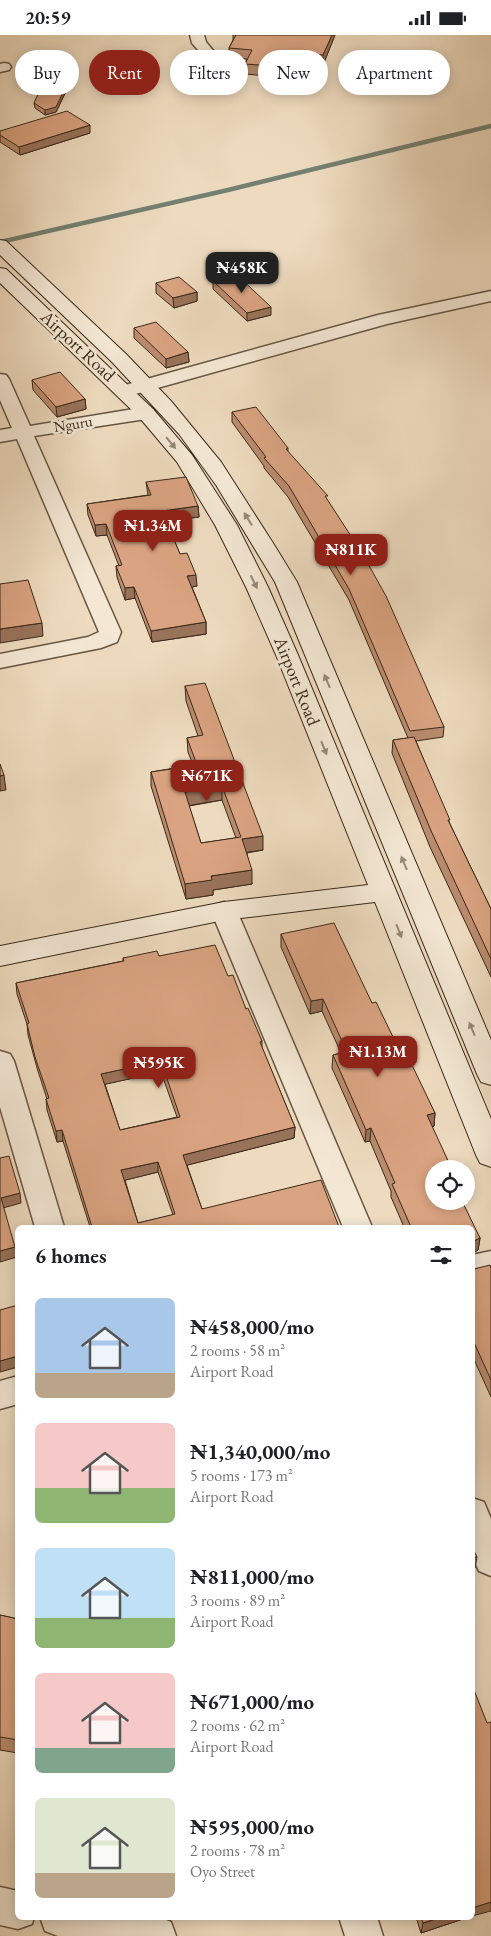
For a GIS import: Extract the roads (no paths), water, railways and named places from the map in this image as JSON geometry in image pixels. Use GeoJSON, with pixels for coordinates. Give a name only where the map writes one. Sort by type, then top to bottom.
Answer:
{"type":"FeatureCollection","features":[{"type":"Feature","properties":{"kind":"main road","name":"Airport Road"},"geometry":{"type":"LineString","coordinates":[[4,259],[135,388],[186,430],[217,469],[286,582],[491,1074]]}},
{"type":"Feature","properties":{"kind":"main road","name":"Airport Road"},"geometry":{"type":"LineString","coordinates":[[135,388],[146,413],[185,459],[226,525],[257,587],[491,1155]]}},
{"type":"Feature","properties":{"kind":"main road"},"geometry":{"type":"LineString","coordinates":[[0,956],[224,911],[383,892]]}},
{"type":"Feature","properties":{"kind":"street"},"geometry":{"type":"LineString","coordinates":[[197,35],[199,43],[205,50]]}},
{"type":"Feature","properties":{"kind":"street"},"geometry":{"type":"LineString","coordinates":[[135,388],[384,319],[491,296]]}},
{"type":"Feature","properties":{"kind":"street"},"geometry":{"type":"LineString","coordinates":[[0,379],[108,627],[109,637],[94,643],[0,661]]}},
{"type":"Feature","properties":{"kind":"street","name":"Nguru"},"geometry":{"type":"LineString","coordinates":[[0,436],[146,413]]}},
{"type":"Feature","properties":{"kind":"street"},"geometry":{"type":"LineString","coordinates":[[224,911],[357,1225]]}},
{"type":"Feature","properties":{"kind":"street"},"geometry":{"type":"LineString","coordinates":[[0,1061],[49,1225]]}},
{"type":"Feature","properties":{"kind":"street"},"geometry":{"type":"LineString","coordinates":[[475,1267],[491,1263]]}},
{"type":"Feature","properties":{"kind":"street"},"geometry":{"type":"LineString","coordinates":[[0,1395],[15,1392]]}},
{"type":"Feature","properties":{"kind":"street"},"geometry":{"type":"LineString","coordinates":[[475,1520],[491,1560]]}},
{"type":"Feature","properties":{"kind":"street"},"geometry":{"type":"LineString","coordinates":[[0,1906],[15,1909]]}},
{"type":"Feature","properties":{"kind":"street"},"geometry":{"type":"LineString","coordinates":[[74,1920],[157,1936]]}},
{"type":"Feature","properties":{"kind":"street"},"geometry":{"type":"LineString","coordinates":[[359,1920],[364,1936]]}},
{"type":"Feature","properties":{"kind":"waterway"},"geometry":{"type":"LineString","coordinates":[[0,242],[228,190],[491,126]]}}]}
